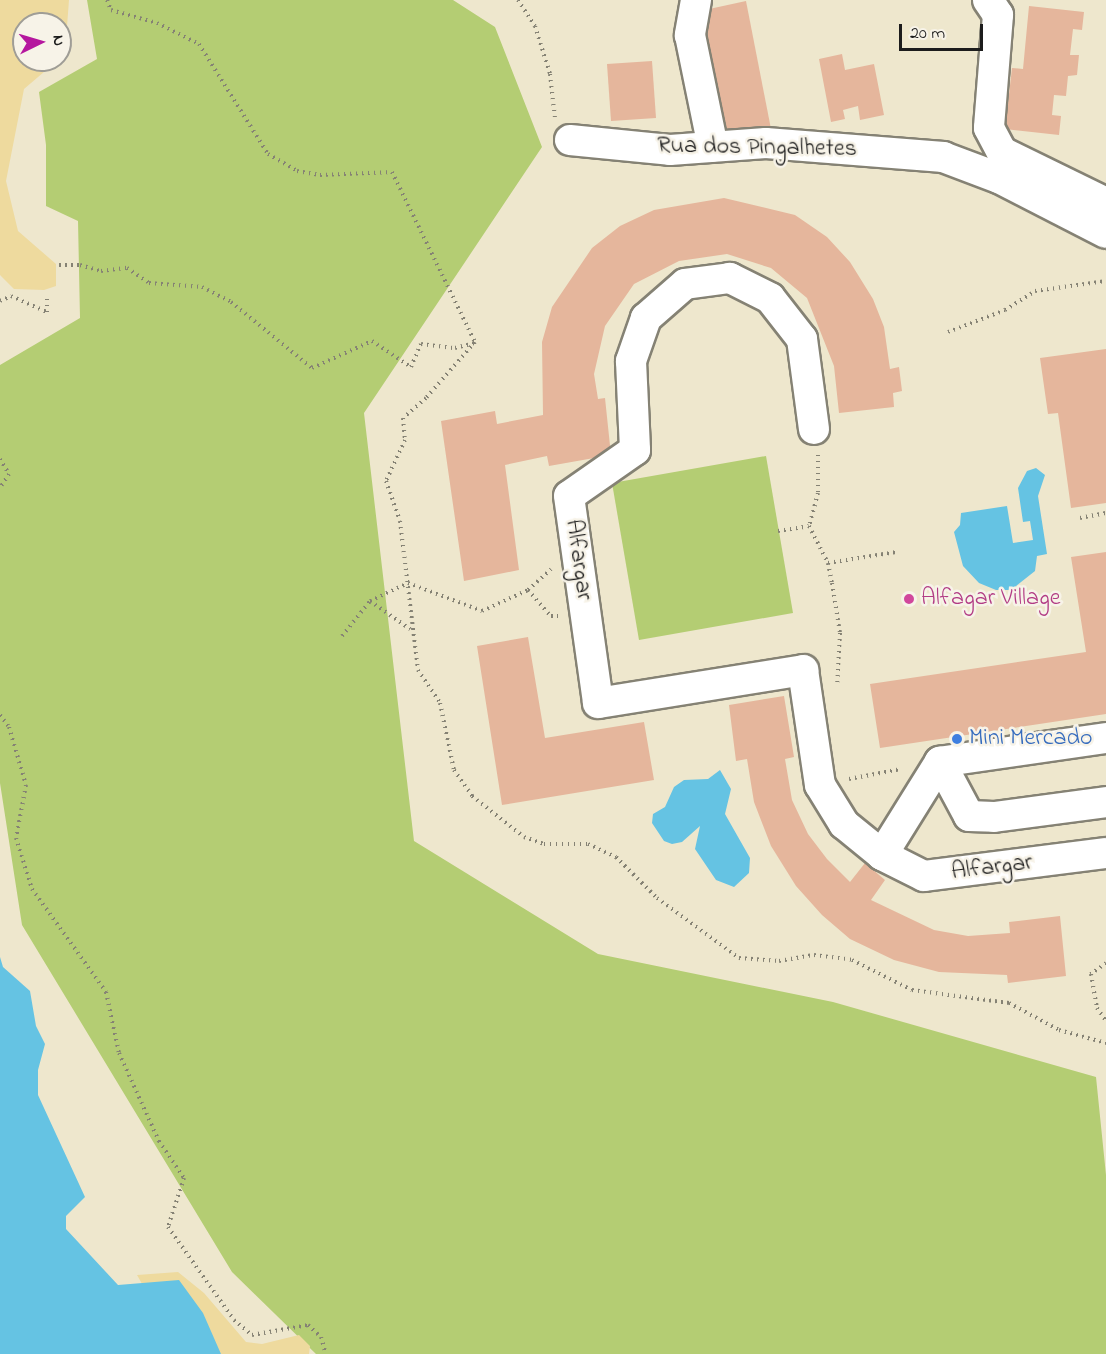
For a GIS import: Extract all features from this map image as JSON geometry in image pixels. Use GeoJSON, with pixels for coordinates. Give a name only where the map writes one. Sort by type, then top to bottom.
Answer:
{"type":"FeatureCollection","features":[{"type":"Feature","properties":{"kind":"street"},"geometry":{"type":"LineString","coordinates":[[696,0],[690,35],[713,147]]}},
{"type":"Feature","properties":{"kind":"street"},"geometry":{"type":"LineString","coordinates":[[987,0],[998,15],[989,128],[1002,152],[1106,203]]}},
{"type":"Feature","properties":{"kind":"street","name":"Rua dos Pingalhetes"},"geometry":{"type":"LineString","coordinates":[[570,140],[670,150],[776,144],[942,158],[999,178],[1106,233]]}},
{"type":"Feature","properties":{"kind":"street","name":"Alfargar"},"geometry":{"type":"LineString","coordinates":[[814,429],[802,339],[770,298],[730,279],[685,284],[646,318],[631,361],[635,450],[569,496],[597,703],[803,670],[820,785],[844,824],[882,855],[924,876],[1106,854]]}},
{"type":"Feature","properties":{"kind":"street"},"geometry":{"type":"LineString","coordinates":[[882,855],[940,762],[1106,738]]}},
{"type":"Feature","properties":{"kind":"street"},"geometry":{"type":"LineString","coordinates":[[940,762],[969,816],[994,817],[1106,802]]}},
{"type":"Feature","properties":{"kind":"path"},"geometry":{"type":"LineString","coordinates":[[107,0],[111,10],[157,23],[198,44],[268,154],[297,171],[320,175],[392,172],[475,342]]}},
{"type":"Feature","properties":{"kind":"path"},"geometry":{"type":"LineString","coordinates":[[518,0],[535,26],[550,74],[558,139],[570,140]]}},
{"type":"Feature","properties":{"kind":"path"},"geometry":{"type":"LineString","coordinates":[[59,265],[80,265],[101,272],[127,268],[149,283],[202,287],[231,302],[312,368],[372,340],[411,367],[421,344],[455,348],[475,342]]}},
{"type":"Feature","properties":{"kind":"path"},"geometry":{"type":"LineString","coordinates":[[948,332],[1005,310],[1035,291],[1106,281]]}},
{"type":"Feature","properties":{"kind":"path"},"geometry":{"type":"LineString","coordinates":[[0,301],[11,296],[47,312],[47,294]]}},
{"type":"Feature","properties":{"kind":"path"},"geometry":{"type":"LineString","coordinates":[[475,342],[426,398],[403,418],[405,440],[386,482],[400,521],[411,629],[418,670],[440,703],[454,770],[472,796],[524,837],[544,844],[588,844],[616,857],[657,898],[739,958],[779,962],[814,955],[852,960],[912,990],[1009,1004],[1059,1030],[1106,1042]]}},
{"type":"Feature","properties":{"kind":"path"},"geometry":{"type":"LineString","coordinates":[[0,459],[9,474],[0,488]]}},
{"type":"Feature","properties":{"kind":"path"},"geometry":{"type":"LineString","coordinates":[[819,463],[818,493],[808,526],[828,562],[840,633]]}},
{"type":"Feature","properties":{"kind":"path"},"geometry":{"type":"LineString","coordinates":[[1080,518],[1106,513]]}},
{"type":"Feature","properties":{"kind":"path"},"geometry":{"type":"LineString","coordinates":[[778,531],[808,526]]}},
{"type":"Feature","properties":{"kind":"path"},"geometry":{"type":"LineString","coordinates":[[828,562],[896,552]]}},
{"type":"Feature","properties":{"kind":"path"},"geometry":{"type":"LineString","coordinates":[[342,636],[370,602],[408,583],[482,611],[528,590],[551,616],[586,615]]}},
{"type":"Feature","properties":{"kind":"path"},"geometry":{"type":"LineString","coordinates":[[370,602],[411,629]]}},
{"type":"Feature","properties":{"kind":"path"},"geometry":{"type":"LineString","coordinates":[[0,715],[9,726],[26,785],[16,838],[32,889],[106,992],[119,1053],[159,1141],[184,1178],[168,1227],[234,1320],[252,1335],[308,1325],[321,1337],[326,1353],[333,1354]]}},
{"type":"Feature","properties":{"kind":"path"},"geometry":{"type":"LineString","coordinates":[[820,785],[940,762]]}},
{"type":"Feature","properties":{"kind":"path"},"geometry":{"type":"LineString","coordinates":[[1106,963],[1092,974],[1097,1008],[1106,1021]]}},
{"type":"Feature","properties":{"kind":"green space"},"geometry":{"type":"Polygon","coordinates":[[[87,0],[453,0],[495,27],[542,147],[364,413],[414,841],[598,954],[833,1002],[1096,1077],[1106,1175],[1106,1354],[316,1354],[232,1272],[22,925],[0,783],[0,365],[80,318],[78,221],[46,206],[46,145],[39,92],[97,59],[87,0]]]}},
{"type":"Feature","properties":{"kind":"green space"},"geometry":{"type":"Polygon","coordinates":[[[766,456],[793,613],[639,640],[612,483],[766,456]]]}},
{"type":"Feature","properties":{"kind":"sand"},"geometry":{"type":"Polygon","coordinates":[[[0,0],[69,0],[68,12],[12,12],[12,72],[44,72],[24,89],[6,181],[18,231],[56,264],[56,286],[44,290],[14,289],[0,275],[0,0]]]}},
{"type":"Feature","properties":{"kind":"sand"},"geometry":{"type":"Polygon","coordinates":[[[178,1272],[204,1293],[246,1342],[262,1344],[299,1335],[310,1346],[309,1354],[182,1354],[137,1275],[178,1272]]]}},
{"type":"Feature","properties":{"kind":"water"},"geometry":{"type":"Polygon","coordinates":[[[1036,468],[1045,475],[1038,496],[1047,554],[1037,556],[1035,571],[1011,590],[996,590],[979,583],[963,566],[954,532],[960,525],[961,513],[1007,506],[1013,543],[1033,540],[1030,521],[1023,522],[1018,488],[1027,471],[1036,468]]]}},
{"type":"Feature","properties":{"kind":"water"},"geometry":{"type":"Polygon","coordinates":[[[720,770],[731,789],[725,814],[750,858],[749,873],[734,887],[716,880],[695,849],[700,826],[682,842],[672,844],[664,841],[652,823],[653,814],[665,807],[674,787],[684,780],[708,779],[720,770]]]}},
{"type":"Feature","properties":{"kind":"water"},"geometry":{"type":"Polygon","coordinates":[[[0,957],[3,967],[30,991],[36,1026],[45,1044],[38,1070],[38,1095],[85,1197],[66,1216],[66,1229],[118,1285],[179,1280],[203,1313],[221,1354],[0,1354],[0,957]]]}},
{"type":"Feature","properties":{"kind":"building"},"geometry":{"type":"Polygon","coordinates":[[[746,1],[771,129],[726,138],[700,11],[746,1]]]}},
{"type":"Feature","properties":{"kind":"building"},"geometry":{"type":"Polygon","coordinates":[[[1029,6],[1084,12],[1082,30],[1073,29],[1070,55],[1079,55],[1077,75],[1068,76],[1066,96],[1054,95],[1052,115],[1061,116],[1059,135],[1005,129],[1012,68],[1023,69],[1029,6]]]}},
{"type":"Feature","properties":{"kind":"building"},"geometry":{"type":"Polygon","coordinates":[[[842,54],[845,70],[874,64],[884,115],[860,120],[858,106],[843,110],[845,119],[831,122],[819,59],[842,54]]]}},
{"type":"Feature","properties":{"kind":"building"},"geometry":{"type":"Polygon","coordinates":[[[652,61],[656,118],[611,121],[607,64],[652,61]]]}},
{"type":"Feature","properties":{"kind":"building"},"geometry":{"type":"Polygon","coordinates":[[[724,198],[795,215],[827,237],[850,262],[873,299],[884,327],[890,369],[899,367],[902,391],[893,393],[894,407],[839,413],[834,366],[807,298],[771,268],[727,254],[679,261],[634,284],[605,326],[594,374],[598,399],[605,398],[611,455],[549,466],[547,456],[505,465],[519,570],[464,581],[441,421],[495,411],[497,424],[543,415],[542,342],[552,307],[592,248],[620,226],[654,210],[724,198]]]}},
{"type":"Feature","properties":{"kind":"building"},"geometry":{"type":"Polygon","coordinates":[[[1106,349],[1106,503],[1071,508],[1058,413],[1048,414],[1040,358],[1106,349]]]}},
{"type":"Feature","properties":{"kind":"building"},"geometry":{"type":"Polygon","coordinates":[[[1106,552],[1106,714],[880,748],[870,684],[1086,652],[1071,557],[1106,552]]]}},
{"type":"Feature","properties":{"kind":"building"},"geometry":{"type":"Polygon","coordinates":[[[528,637],[545,738],[644,722],[654,780],[502,805],[477,646],[528,637]]]}},
{"type":"Feature","properties":{"kind":"building"},"geometry":{"type":"Polygon","coordinates":[[[784,696],[794,757],[785,759],[792,800],[808,834],[827,859],[850,882],[865,863],[885,880],[871,900],[934,930],[968,936],[1010,933],[1009,922],[1060,916],[1066,976],[1008,983],[1007,975],[939,972],[894,960],[850,939],[822,915],[796,886],[771,846],[754,802],[747,759],[736,761],[729,705],[784,696]]]}},
{"type":"Feature","properties":{"kind":"place","name":"Alfagar Village"},"geometry":{"type":"Point","coordinates":[909,599]}},
{"type":"Feature","properties":{"kind":"place","name":"Mini Mercado"},"geometry":{"type":"Point","coordinates":[957,739]}}]}
